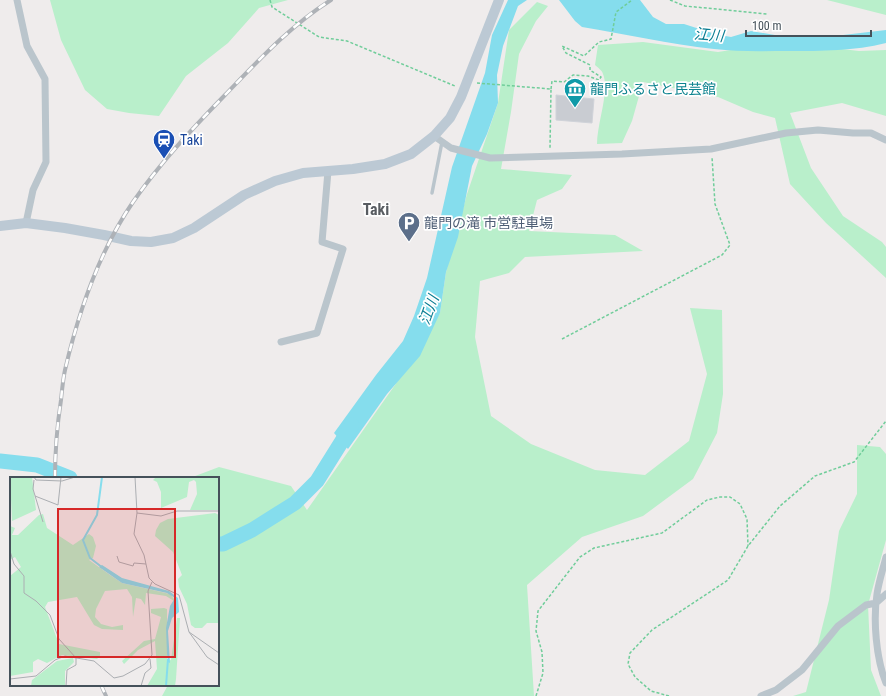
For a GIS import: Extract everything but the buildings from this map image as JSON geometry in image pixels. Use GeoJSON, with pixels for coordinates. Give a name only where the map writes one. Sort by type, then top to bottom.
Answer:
{"type":"FeatureCollection","features":[{"type":"Feature","properties":{"kind":"street"},"geometry":{"type":"LineString","coordinates":[[17,0],[27,46],[45,79],[46,162],[33,190],[26,223]]}},
{"type":"Feature","properties":{"kind":"street"},"geometry":{"type":"LineString","coordinates":[[0,226],[26,223],[73,229],[131,241],[151,242],[173,238],[194,228],[219,210],[244,195],[275,181],[303,173],[353,169],[385,164],[411,154],[438,139],[464,90],[499,0]]}},
{"type":"Feature","properties":{"kind":"street"},"geometry":{"type":"LineString","coordinates":[[438,139],[451,148],[490,158],[622,154],[711,149],[786,133],[818,130],[871,133],[886,140]]}},
{"type":"Feature","properties":{"kind":"street"},"geometry":{"type":"LineString","coordinates":[[281,342],[317,333],[344,249],[322,242],[328,171]]}},
{"type":"Feature","properties":{"kind":"street"},"geometry":{"type":"LineString","coordinates":[[886,557],[876,603],[878,654],[886,683]]}},
{"type":"Feature","properties":{"kind":"street"},"geometry":{"type":"LineString","coordinates":[[761,696],[776,690],[802,670],[838,626],[866,605],[876,603],[886,594]]}},
{"type":"Feature","properties":{"kind":"lane"},"geometry":{"type":"LineString","coordinates":[[432,193],[438,139]]}},
{"type":"Feature","properties":{"kind":"path"},"geometry":{"type":"LineString","coordinates":[[270,0],[272,7],[319,37],[347,41],[464,90]]}},
{"type":"Feature","properties":{"kind":"path"},"geometry":{"type":"LineString","coordinates":[[551,155],[552,81],[564,82],[573,75],[588,76],[599,80],[601,77],[590,70],[590,65],[566,53],[562,46],[584,56],[599,42],[612,39],[616,12],[632,0]]}},
{"type":"Feature","properties":{"kind":"path"},"geometry":{"type":"LineString","coordinates":[[670,0],[685,6],[767,14]]}},
{"type":"Feature","properties":{"kind":"path"},"geometry":{"type":"LineString","coordinates":[[474,82],[551,89]]}},
{"type":"Feature","properties":{"kind":"path"},"geometry":{"type":"LineString","coordinates":[[562,339],[722,255],[730,245],[715,204],[711,149]]}},
{"type":"Feature","properties":{"kind":"path"},"geometry":{"type":"LineString","coordinates":[[669,696],[651,691],[635,677],[628,664],[630,653],[652,630],[728,580],[748,546],[780,506],[815,476],[854,462],[886,421]]}},
{"type":"Feature","properties":{"kind":"path"},"geometry":{"type":"LineString","coordinates":[[536,696],[543,673],[542,652],[536,631],[538,611],[580,557],[594,548],[662,533],[707,500],[720,497],[730,497],[740,504],[747,519],[748,546]]}},
{"type":"Feature","properties":{"kind":"green space"},"geometry":{"type":"Polygon","coordinates":[[[50,0],[288,0],[259,8],[228,43],[186,76],[159,116],[107,109],[85,90],[61,40],[50,0]]]}},
{"type":"Feature","properties":{"kind":"green space"},"geometry":{"type":"Polygon","coordinates":[[[827,0],[886,0],[886,15],[827,0]]]}},
{"type":"Feature","properties":{"kind":"green space"},"geometry":{"type":"Polygon","coordinates":[[[537,2],[548,6],[536,21],[519,54],[501,169],[572,175],[562,189],[537,200],[529,231],[615,235],[643,251],[525,257],[509,273],[480,281],[475,337],[491,416],[531,444],[595,470],[645,475],[689,441],[707,374],[690,308],[722,310],[723,394],[717,433],[693,479],[643,516],[582,537],[527,585],[534,696],[162,696],[167,686],[219,686],[219,477],[193,477],[219,467],[291,486],[307,510],[395,385],[440,313],[446,272],[467,194],[498,103],[509,30],[537,2]]]}},
{"type":"Feature","properties":{"kind":"green space"},"geometry":{"type":"Polygon","coordinates":[[[643,42],[718,52],[782,42],[859,51],[886,50],[886,116],[842,103],[790,113],[811,168],[843,216],[882,242],[886,247],[886,278],[826,223],[790,184],[775,118],[753,112],[718,97],[643,82],[632,121],[622,143],[597,144],[605,89],[605,81],[601,70],[595,65],[598,45],[643,42]]]}},
{"type":"Feature","properties":{"kind":"green space"},"geometry":{"type":"Polygon","coordinates":[[[857,445],[880,447],[886,454],[886,540],[868,605],[871,670],[881,696],[793,696],[806,692],[829,600],[839,531],[857,494],[857,445]]]}},
{"type":"Feature","properties":{"kind":"water"},"geometry":{"type":"Polygon","coordinates":[[[508,0],[527,0],[518,6],[503,46],[497,75],[498,103],[487,134],[472,166],[458,237],[446,272],[440,313],[420,356],[387,394],[348,449],[334,433],[376,375],[403,341],[414,316],[427,278],[452,167],[485,73],[492,35],[508,0]]]}},
{"type":"Feature","properties":{"kind":"water"},"geometry":{"type":"Polygon","coordinates":[[[559,0],[640,0],[653,17],[666,24],[684,24],[715,34],[731,37],[751,31],[775,35],[826,37],[886,30],[886,43],[850,49],[814,51],[742,51],[697,47],[582,27],[575,21],[559,0]]]}},
{"type":"Feature","properties":{"kind":"waterway","name":"江川"},"geometry":{"type":"LineString","coordinates":[[219,544],[223,544],[252,530],[295,503],[317,481],[352,425]]}},
{"type":"Feature","properties":{"kind":"waterway","name":"江川"},"geometry":{"type":"LineString","coordinates":[[0,461],[37,465],[67,477]]}},
{"type":"Feature","properties":{"kind":"railway"},"geometry":{"type":"LineString","coordinates":[[55,477],[58,420],[65,370],[70,349],[76,327],[100,261],[121,221],[154,174],[213,108],[262,57],[289,32],[331,0]]}},
{"type":"Feature","properties":{"kind":"railway"},"geometry":{"type":"LineString","coordinates":[[101,686],[106,696]]}},
{"type":"Feature","properties":{"kind":"place","name":"龍門ふるさと民芸館"},"geometry":{"type":"Point","coordinates":[575,108]}},
{"type":"Feature","properties":{"kind":"place","name":"Taki"},"geometry":{"type":"Point","coordinates":[164,160]}},
{"type":"Feature","properties":{"kind":"place","name":"龍門の滝 市営駐車場"},"geometry":{"type":"Point","coordinates":[409,242]}},
{"type":"Feature","properties":{"kind":"district","name":"Taki"},"geometry":{"type":"Point","coordinates":[376,209]}}]}
